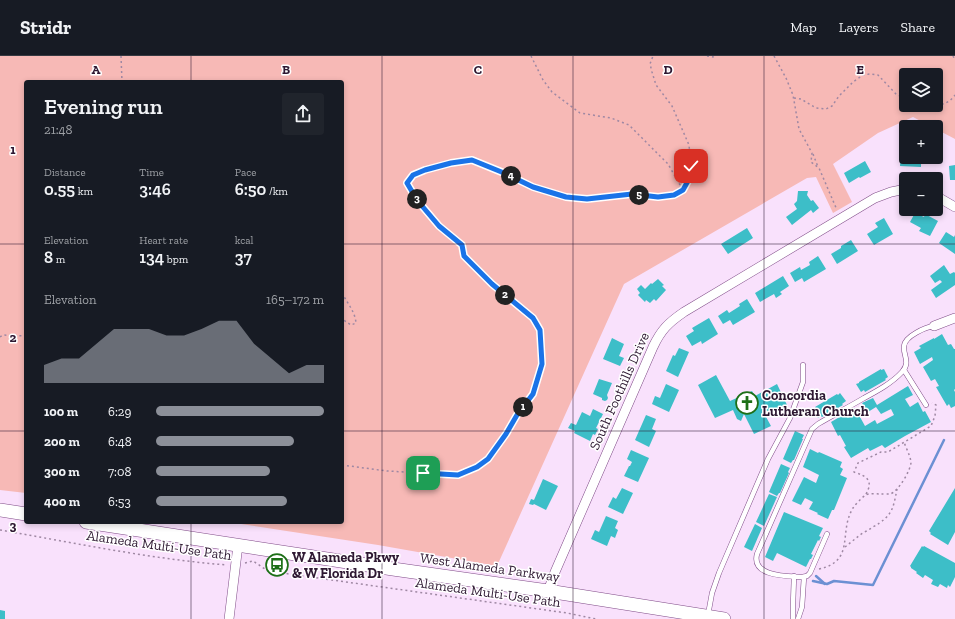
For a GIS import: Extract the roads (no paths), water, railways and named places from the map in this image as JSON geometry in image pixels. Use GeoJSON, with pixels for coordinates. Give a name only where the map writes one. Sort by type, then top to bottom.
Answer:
{"type":"FeatureCollection","features":[{"type":"Feature","properties":{"kind":"main road"},"geometry":{"type":"LineString","coordinates":[[0,510],[24,514]]}},
{"type":"Feature","properties":{"kind":"main road","name":"West Alameda Parkway"},"geometry":{"type":"LineString","coordinates":[[118,524],[134,525],[238,545],[724,619]]}},
{"type":"Feature","properties":{"kind":"street","name":"South Foothills Drive"},"geometry":{"type":"LineString","coordinates":[[548,591],[656,340],[664,328],[684,312],[875,198],[891,192],[899,191]]}},
{"type":"Feature","properties":{"kind":"street"},"geometry":{"type":"LineString","coordinates":[[943,200],[955,207]]}},
{"type":"Feature","properties":{"kind":"street"},"geometry":{"type":"LineString","coordinates":[[934,326],[955,318]]}},
{"type":"Feature","properties":{"kind":"street"},"geometry":{"type":"LineString","coordinates":[[229,619],[237,565],[238,545]]}},
{"type":"Feature","properties":{"kind":"lane"},"geometry":{"type":"LineString","coordinates":[[827,534],[812,570],[807,576],[772,574],[764,571],[758,565],[757,557],[812,429],[893,380],[904,370],[907,364],[904,346],[906,341],[915,334],[934,326]]}},
{"type":"Feature","properties":{"kind":"lane"},"geometry":{"type":"LineString","coordinates":[[708,616],[712,593],[719,573],[768,459],[790,418],[803,382],[803,365]]}},
{"type":"Feature","properties":{"kind":"lane"},"geometry":{"type":"LineString","coordinates":[[904,370],[926,405]]}},
{"type":"Feature","properties":{"kind":"lane"},"geometry":{"type":"LineString","coordinates":[[793,619],[794,576]]}},
{"type":"Feature","properties":{"kind":"lane"},"geometry":{"type":"LineString","coordinates":[[798,619],[802,607],[804,577]]}},
{"type":"Feature","properties":{"kind":"waterway"},"geometry":{"type":"LineString","coordinates":[[813,581],[827,584],[834,581],[873,585],[944,440]]}},
{"type":"Feature","properties":{"kind":"waterway"},"geometry":{"type":"LineString","coordinates":[[816,576],[825,584]]}},
{"type":"Feature","properties":{"kind":"place","name":"Concordia Lutheran Church"},"geometry":{"type":"Point","coordinates":[747,403]}},
{"type":"Feature","properties":{"kind":"place","name":"W Alameda Pkwy & W Florida Dr"},"geometry":{"type":"Point","coordinates":[277,565]}}]}
